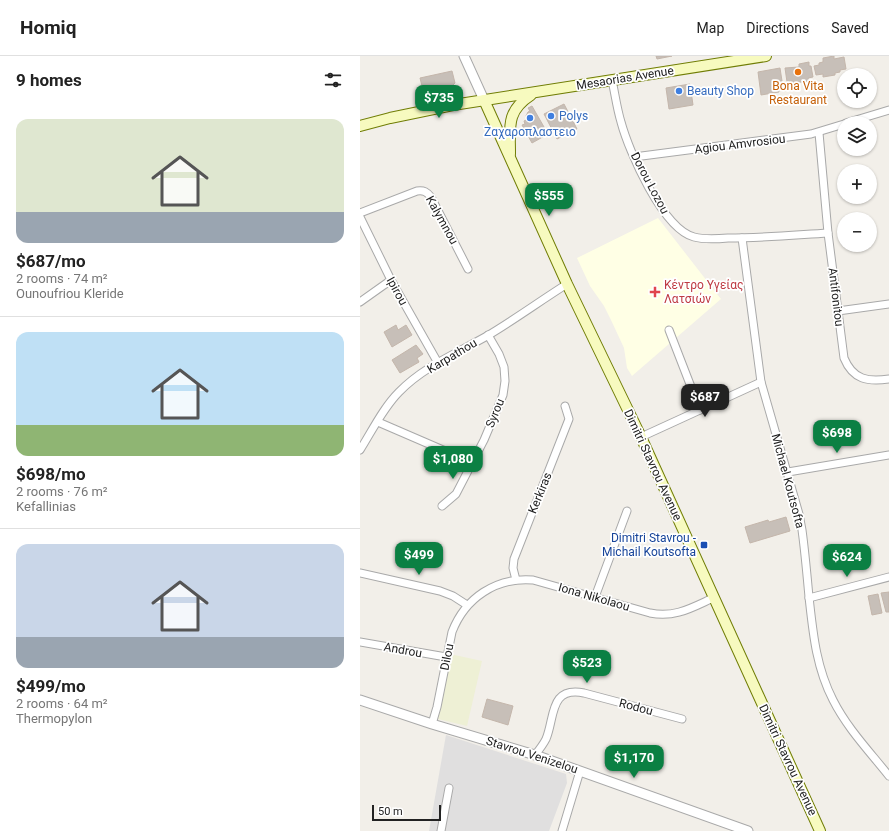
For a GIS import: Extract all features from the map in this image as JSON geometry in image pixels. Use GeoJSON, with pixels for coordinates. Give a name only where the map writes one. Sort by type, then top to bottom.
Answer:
{"type":"FeatureCollection","features":[{"type":"Feature","properties":{"kind":"main road","name":"Mesaorias Avenue"},"geometry":{"type":"LineString","coordinates":[[360,126],[390,118],[484,100],[612,80],[723,60],[766,56]]}},
{"type":"Feature","properties":{"kind":"main road"},"geometry":{"type":"LineString","coordinates":[[510,158],[510,125],[514,110],[521,102],[535,92]]}},
{"type":"Feature","properties":{"kind":"main road","name":"Dimitri Stavrou Avenue"},"geometry":{"type":"LineString","coordinates":[[484,100],[567,284],[641,437],[820,831]]}},
{"type":"Feature","properties":{"kind":"street"},"geometry":{"type":"LineString","coordinates":[[464,56],[484,100]]}},
{"type":"Feature","properties":{"kind":"street","name":"Dorou Lozou"},"geometry":{"type":"LineString","coordinates":[[612,80],[621,123],[634,157],[648,186],[660,206],[674,225],[683,233],[699,238],[742,238],[828,233]]}},
{"type":"Feature","properties":{"kind":"street","name":"Agiou Amvrosiou"},"geometry":{"type":"LineString","coordinates":[[869,116],[889,110]]}},
{"type":"Feature","properties":{"kind":"street","name":"Agiou Amvrosiou"},"geometry":{"type":"LineString","coordinates":[[634,157],[819,133],[837,126]]}},
{"type":"Feature","properties":{"kind":"street","name":"Antifonitou"},"geometry":{"type":"LineString","coordinates":[[819,133],[828,233],[843,352],[849,368],[855,374],[868,380],[876,381],[889,379]]}},
{"type":"Feature","properties":{"kind":"street","name":"Kalymnou"},"geometry":{"type":"LineString","coordinates":[[360,214],[417,191],[427,192],[468,269]]}},
{"type":"Feature","properties":{"kind":"street","name":"Ipirou"},"geometry":{"type":"LineString","coordinates":[[360,217],[391,280],[438,363]]}},
{"type":"Feature","properties":{"kind":"street","name":"Michael Koutsofta"},"geometry":{"type":"LineString","coordinates":[[742,238],[761,382],[772,425],[788,472],[802,530],[816,653],[820,669],[828,691],[845,720],[889,776]]}},
{"type":"Feature","properties":{"kind":"street"},"geometry":{"type":"LineString","coordinates":[[360,302],[391,280]]}},
{"type":"Feature","properties":{"kind":"street","name":"Karpathou"},"geometry":{"type":"LineString","coordinates":[[360,450],[399,392],[415,378],[438,363],[488,335],[567,284]]}},
{"type":"Feature","properties":{"kind":"street"},"geometry":{"type":"LineString","coordinates":[[838,310],[889,304]]}},
{"type":"Feature","properties":{"kind":"street"},"geometry":{"type":"LineString","coordinates":[[669,330],[700,410]]}},
{"type":"Feature","properties":{"kind":"street","name":"Syrou"},"geometry":{"type":"LineString","coordinates":[[442,506],[456,494],[473,463],[500,402],[505,381],[502,360],[488,335]]}},
{"type":"Feature","properties":{"kind":"street"},"geometry":{"type":"LineString","coordinates":[[641,437],[761,382]]}},
{"type":"Feature","properties":{"kind":"street","name":"Kerkiras"},"geometry":{"type":"LineString","coordinates":[[516,580],[512,568],[514,559],[569,419],[564,406]]}},
{"type":"Feature","properties":{"kind":"street"},"geometry":{"type":"LineString","coordinates":[[378,422],[473,463]]}},
{"type":"Feature","properties":{"kind":"street"},"geometry":{"type":"LineString","coordinates":[[788,472],[889,455]]}},
{"type":"Feature","properties":{"kind":"street"},"geometry":{"type":"LineString","coordinates":[[595,597],[628,512]]}},
{"type":"Feature","properties":{"kind":"street"},"geometry":{"type":"LineString","coordinates":[[360,573],[440,591],[453,596],[467,605]]}},
{"type":"Feature","properties":{"kind":"street"},"geometry":{"type":"LineString","coordinates":[[809,598],[889,577]]}},
{"type":"Feature","properties":{"kind":"street","name":"Iona Nikolaou"},"geometry":{"type":"LineString","coordinates":[[475,597],[498,586],[516,580],[528,580],[540,582],[650,613],[666,615],[684,611],[713,598]]}},
{"type":"Feature","properties":{"kind":"street","name":"Dilou"},"geometry":{"type":"LineString","coordinates":[[432,724],[437,707],[452,632],[459,615],[475,597]]}},
{"type":"Feature","properties":{"kind":"street","name":"Androu"},"geometry":{"type":"LineString","coordinates":[[360,642],[446,657]]}},
{"type":"Feature","properties":{"kind":"street","name":"Rodou"},"geometry":{"type":"LineString","coordinates":[[535,754],[546,739],[555,705],[560,698],[567,693],[584,693],[682,719]]}},
{"type":"Feature","properties":{"kind":"street","name":"Stavrou Venizelou"},"geometry":{"type":"LineString","coordinates":[[360,700],[432,724],[535,754],[748,831]]}},
{"type":"Feature","properties":{"kind":"street"},"geometry":{"type":"LineString","coordinates":[[562,831],[580,770]]}},
{"type":"Feature","properties":{"kind":"street"},"geometry":{"type":"LineString","coordinates":[[441,831],[449,788]]}},
{"type":"Feature","properties":{"kind":"shaded area","name":"Κέντρο Υγείας Λατσιών"},"geometry":{"type":"Polygon","coordinates":[[[658,218],[721,299],[632,376],[627,368],[624,348],[611,320],[604,306],[590,286],[577,258],[658,218]]]}},
{"type":"Feature","properties":{"kind":"shaded area"},"geometry":{"type":"Polygon","coordinates":[[[450,654],[482,661],[467,726],[438,719],[450,654]]]}},
{"type":"Feature","properties":{"kind":"shaded area"},"geometry":{"type":"Polygon","coordinates":[[[446,735],[566,774],[567,783],[549,831],[429,831],[446,735]]]}},
{"type":"Feature","properties":{"kind":"building"},"geometry":{"type":"Polygon","coordinates":[[[656,56],[672,56],[657,59],[656,56]]]}},
{"type":"Feature","properties":{"kind":"building"},"geometry":{"type":"Polygon","coordinates":[[[834,56],[834,59],[844,57],[846,68],[837,68],[837,73],[835,73],[835,75],[823,77],[823,74],[816,75],[814,66],[823,62],[823,58],[834,56]]]}},
{"type":"Feature","properties":{"kind":"building"},"geometry":{"type":"Polygon","coordinates":[[[809,62],[813,77],[808,78],[809,81],[793,83],[793,81],[787,82],[785,68],[799,67],[799,64],[809,62]]]}},
{"type":"Feature","properties":{"kind":"building"},"geometry":{"type":"Polygon","coordinates":[[[780,68],[782,81],[777,81],[779,92],[761,95],[758,72],[780,68]]]}},
{"type":"Feature","properties":{"kind":"building"},"geometry":{"type":"Polygon","coordinates":[[[452,71],[455,83],[450,88],[424,94],[420,78],[452,71]]]}},
{"type":"Feature","properties":{"kind":"building"},"geometry":{"type":"Polygon","coordinates":[[[690,84],[693,105],[669,109],[666,88],[690,84]]]}},
{"type":"Feature","properties":{"kind":"building"},"geometry":{"type":"Polygon","coordinates":[[[564,104],[577,129],[557,139],[544,114],[564,104]]]}},
{"type":"Feature","properties":{"kind":"building"},"geometry":{"type":"Polygon","coordinates":[[[532,106],[548,134],[532,143],[522,125],[525,124],[524,121],[528,119],[526,116],[530,111],[528,108],[532,106]]]}},
{"type":"Feature","properties":{"kind":"building"},"geometry":{"type":"Polygon","coordinates":[[[396,325],[398,330],[406,325],[412,335],[392,347],[384,332],[396,325]]]}},
{"type":"Feature","properties":{"kind":"building"},"geometry":{"type":"Polygon","coordinates":[[[416,345],[423,354],[417,358],[419,362],[400,373],[392,360],[416,345]]]}},
{"type":"Feature","properties":{"kind":"building"},"geometry":{"type":"Polygon","coordinates":[[[786,517],[790,531],[750,543],[745,527],[768,520],[769,522],[786,517]]]}},
{"type":"Feature","properties":{"kind":"building"},"geometry":{"type":"Polygon","coordinates":[[[889,592],[889,612],[886,612],[881,593],[889,592]]]}},
{"type":"Feature","properties":{"kind":"building"},"geometry":{"type":"Polygon","coordinates":[[[878,594],[882,613],[872,615],[868,596],[878,594]]]}},
{"type":"Feature","properties":{"kind":"building"},"geometry":{"type":"Polygon","coordinates":[[[487,699],[513,706],[508,725],[482,717],[487,699]]]}},
{"type":"Feature","properties":{"kind":"place","name":"Bona Vita Restaurant"},"geometry":{"type":"Point","coordinates":[798,72]}},
{"type":"Feature","properties":{"kind":"place","name":"Beauty Shop"},"geometry":{"type":"Point","coordinates":[679,91]}},
{"type":"Feature","properties":{"kind":"place","name":"Polys"},"geometry":{"type":"Point","coordinates":[551,116]}},
{"type":"Feature","properties":{"kind":"place","name":"Ζαχαροπλαστειο"},"geometry":{"type":"Point","coordinates":[530,118]}},
{"type":"Feature","properties":{"kind":"place","name":"Κέντρο Υγείας Λατσιών"},"geometry":{"type":"Point","coordinates":[655,292]}},
{"type":"Feature","properties":{"kind":"place","name":"Dimitri Stavrou - Michail Koutsofta"},"geometry":{"type":"Point","coordinates":[704,545]}}]}
